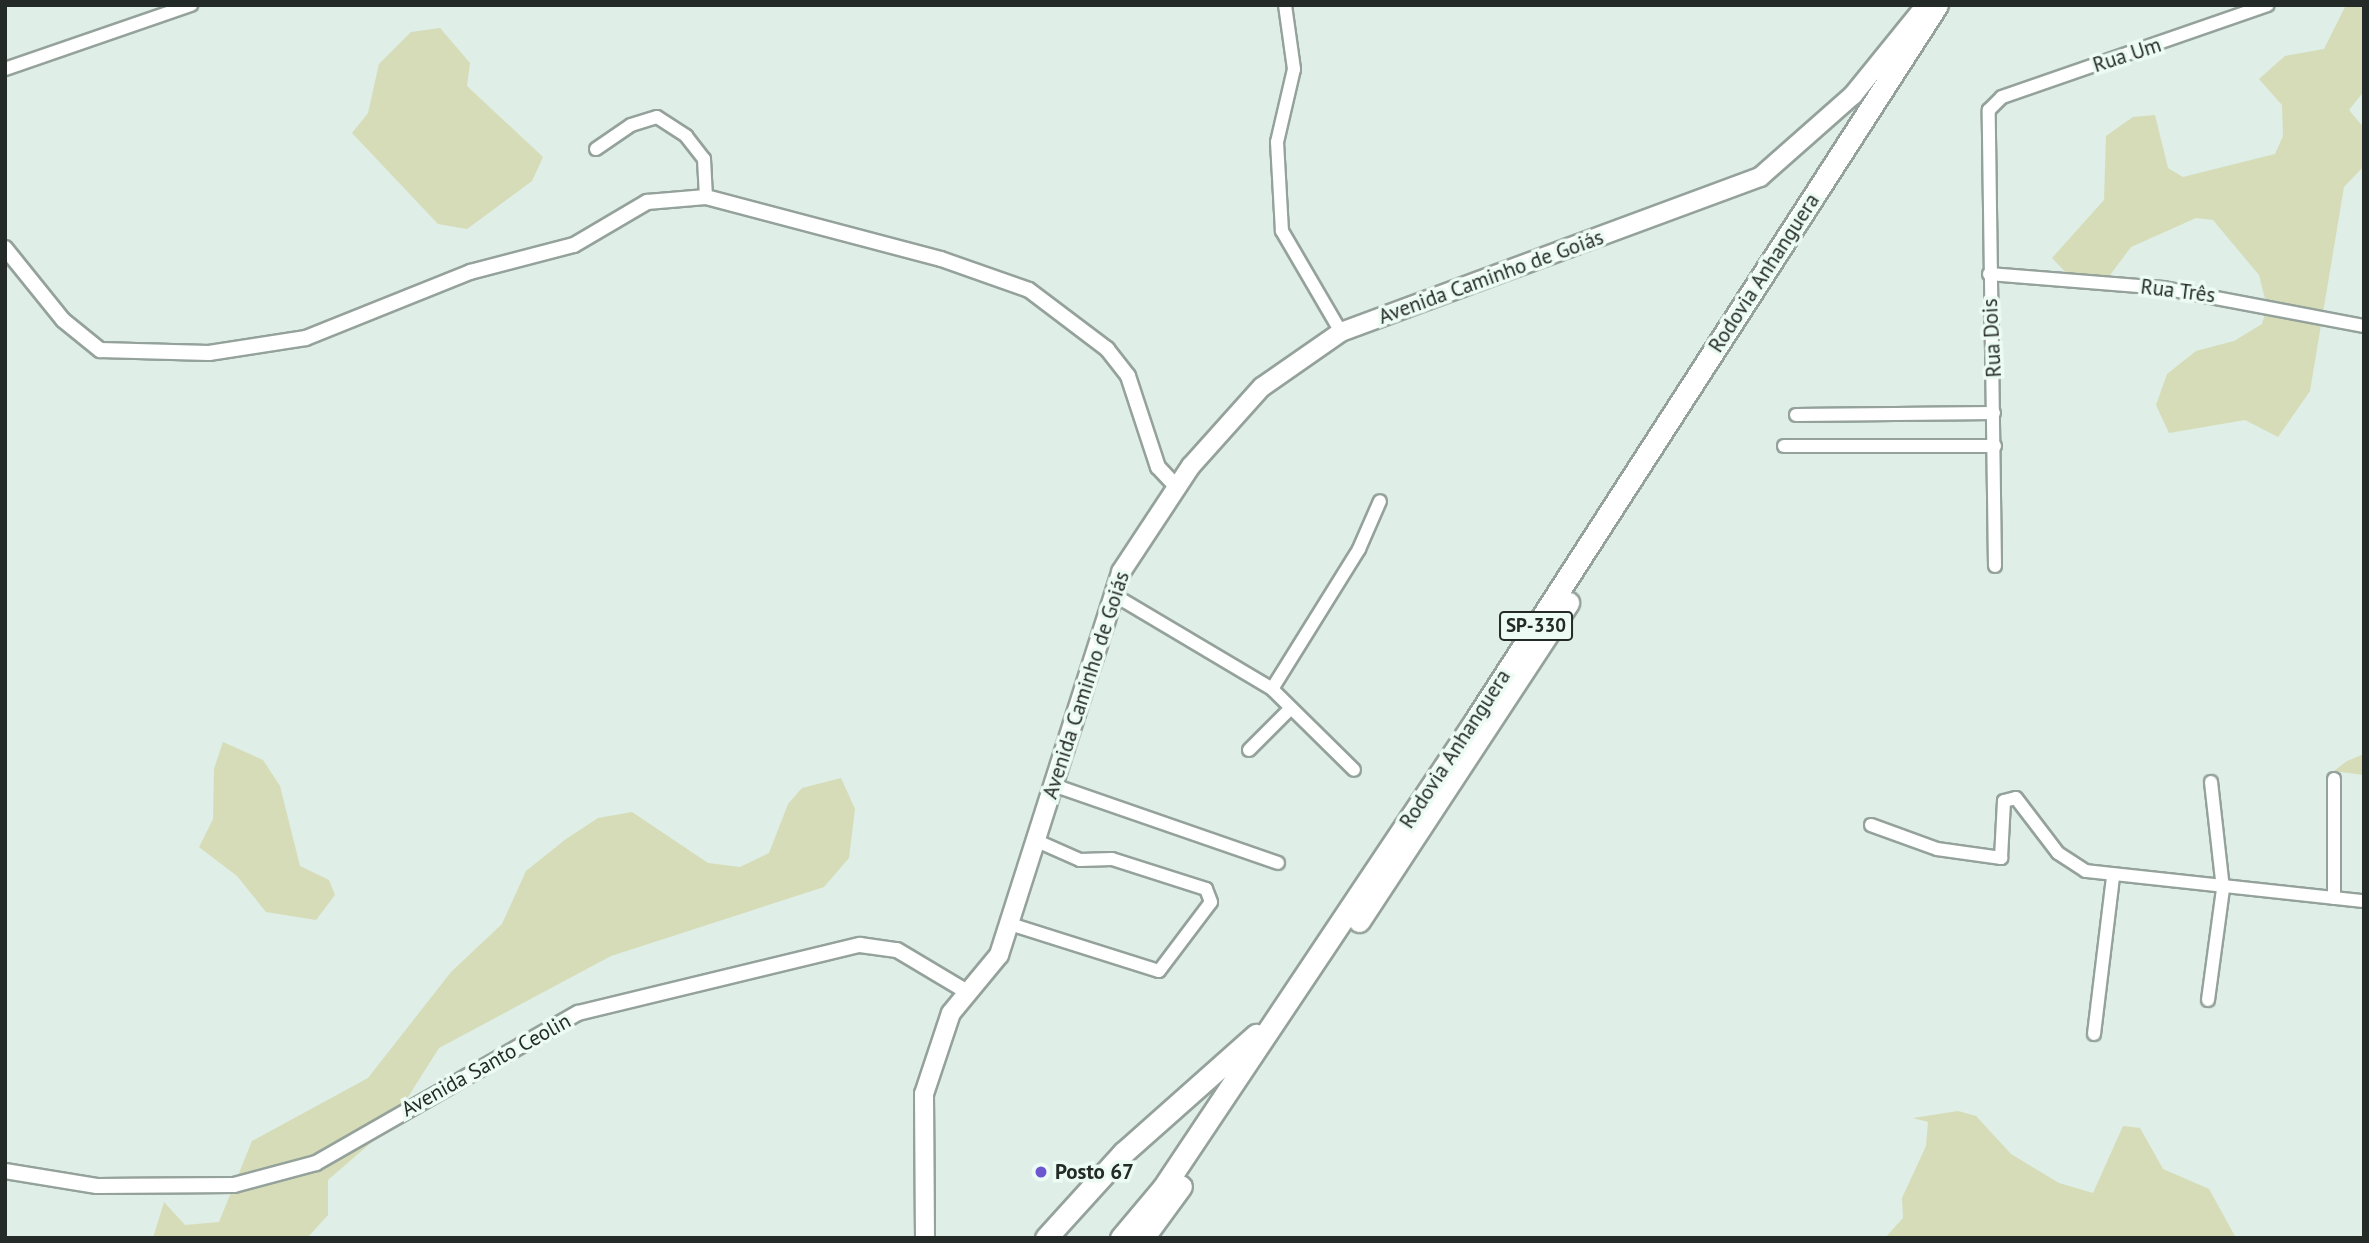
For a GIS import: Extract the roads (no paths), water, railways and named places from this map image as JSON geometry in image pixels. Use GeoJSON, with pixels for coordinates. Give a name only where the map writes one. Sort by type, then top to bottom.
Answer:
{"type":"FeatureCollection","features":[{"type":"Feature","properties":{"kind":"highway","name":"Rodovia Anhanguera"},"geometry":{"type":"LineString","coordinates":[[1121,1238],[1279,1014],[1937,5]]}},
{"type":"Feature","properties":{"kind":"highway","name":"Rodovia Anhanguera"},"geometry":{"type":"LineString","coordinates":[[1143,1238],[1488,729],[1951,5]]}},
{"type":"Feature","properties":{"kind":"highway"},"geometry":{"type":"LineString","coordinates":[[1046,1238],[1123,1153],[1279,1014]]}},
{"type":"Feature","properties":{"kind":"main road","name":"Avenida Caminho de Goiás"},"geometry":{"type":"LineString","coordinates":[[925,1238],[922,1170],[924,1094],[964,990],[984,976],[1010,924],[1114,595],[1130,553],[1176,486],[1262,387],[1340,332],[1760,177],[1853,95],[1926,5]]}},
{"type":"Feature","properties":{"kind":"street"},"geometry":{"type":"LineString","coordinates":[[5,69],[191,5]]}},
{"type":"Feature","properties":{"kind":"street"},"geometry":{"type":"LineString","coordinates":[[1285,5],[1294,69],[1277,142],[1282,231],[1340,332]]}},
{"type":"Feature","properties":{"kind":"street","name":"Rua Um"},"geometry":{"type":"LineString","coordinates":[[1989,110],[2002,97],[2268,5]]}},
{"type":"Feature","properties":{"kind":"street","name":"Rua Dois"},"geometry":{"type":"LineString","coordinates":[[1989,110],[1989,274],[1995,446],[1995,566]]}},
{"type":"Feature","properties":{"kind":"street"},"geometry":{"type":"LineString","coordinates":[[596,149],[631,125],[657,117],[686,136],[704,159],[706,197]]}},
{"type":"Feature","properties":{"kind":"street"},"geometry":{"type":"LineString","coordinates":[[5,248],[63,320],[100,350],[209,353],[306,338],[470,272],[574,246],[646,202],[670,195],[706,197],[941,259],[1029,290],[1107,349],[1128,376],[1158,467],[1176,486]]}},
{"type":"Feature","properties":{"kind":"street","name":"Rua Três"},"geometry":{"type":"LineString","coordinates":[[1989,274],[2163,288],[2364,326]]}},
{"type":"Feature","properties":{"kind":"street"},"geometry":{"type":"LineString","coordinates":[[1796,415],[1994,413]]}},
{"type":"Feature","properties":{"kind":"street"},"geometry":{"type":"LineString","coordinates":[[1784,446],[1995,446]]}},
{"type":"Feature","properties":{"kind":"street"},"geometry":{"type":"LineString","coordinates":[[1272,689],[1359,549],[1380,501]]}},
{"type":"Feature","properties":{"kind":"street"},"geometry":{"type":"LineString","coordinates":[[1114,595],[1272,689],[1354,770]]}},
{"type":"Feature","properties":{"kind":"street"},"geometry":{"type":"LineString","coordinates":[[1249,750],[1291,708]]}},
{"type":"Feature","properties":{"kind":"street"},"geometry":{"type":"LineString","coordinates":[[2334,779],[2334,898]]}},
{"type":"Feature","properties":{"kind":"street"},"geometry":{"type":"LineString","coordinates":[[2208,1000],[2223,889],[2211,782]]}},
{"type":"Feature","properties":{"kind":"street"},"geometry":{"type":"LineString","coordinates":[[1053,785],[1278,863]]}},
{"type":"Feature","properties":{"kind":"street"},"geometry":{"type":"LineString","coordinates":[[1871,825],[1937,849],[2001,858],[2004,800],[2016,798],[2058,853],[2086,871],[2113,878],[2364,901]]}},
{"type":"Feature","properties":{"kind":"street"},"geometry":{"type":"LineString","coordinates":[[1010,924],[1159,971],[1211,902],[1206,890],[1112,859],[1080,860],[1037,841]]}},
{"type":"Feature","properties":{"kind":"street"},"geometry":{"type":"LineString","coordinates":[[2094,1034],[2113,878]]}},
{"type":"Feature","properties":{"kind":"street","name":"Avenida Santo Ceolin"},"geometry":{"type":"LineString","coordinates":[[5,1171],[97,1186],[234,1185],[316,1163],[578,1013],[860,945],[897,950],[964,990]]}},
{"type":"Feature","properties":{"kind":"place","name":"Posto 67"},"geometry":{"type":"Point","coordinates":[1041,1172]}}]}
